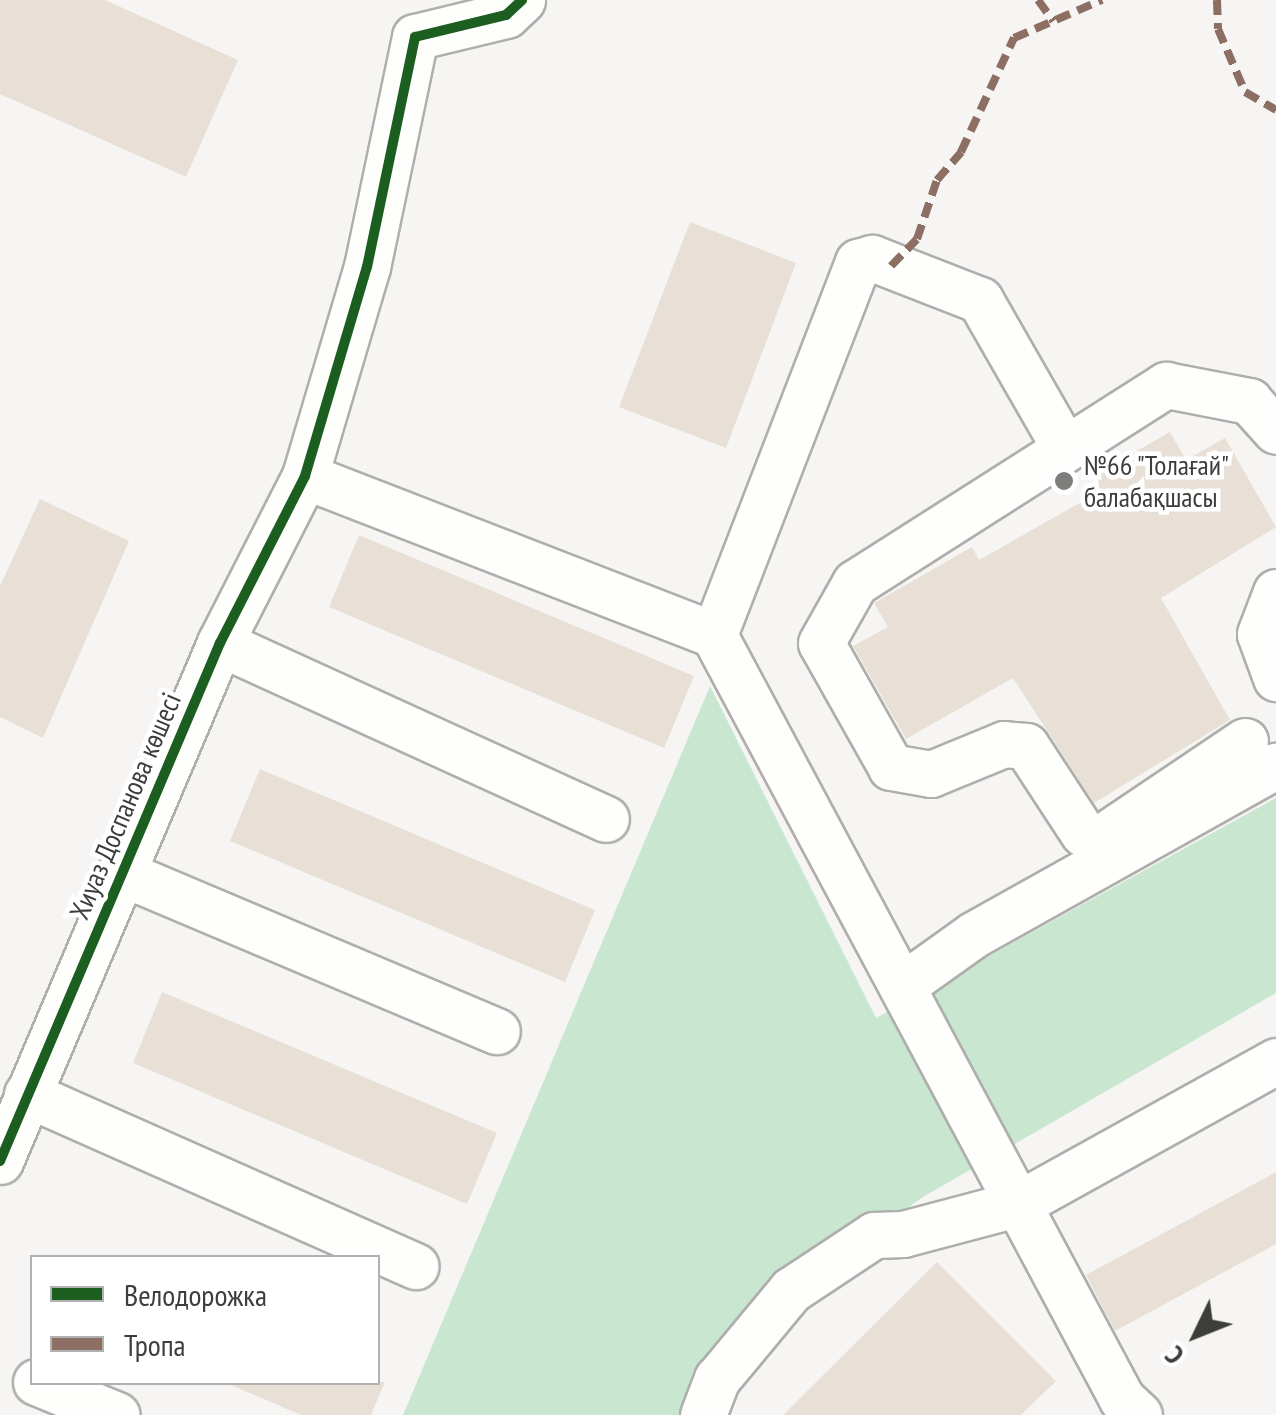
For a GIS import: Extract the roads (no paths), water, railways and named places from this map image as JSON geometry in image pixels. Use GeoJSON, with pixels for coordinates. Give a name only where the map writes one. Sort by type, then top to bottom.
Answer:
{"type":"FeatureCollection","features":[{"type":"Feature","properties":{"kind":"street","name":"Хиуаз Доспанова көшесі"},"geometry":{"type":"LineString","coordinates":[[0,1161],[220,644],[305,476],[367,267],[415,38],[506,15],[522,0]]}},
{"type":"Feature","properties":{"kind":"street"},"geometry":{"type":"LineString","coordinates":[[714,636],[858,262],[872,258],[980,300],[1063,446]]}},
{"type":"Feature","properties":{"kind":"street"},"geometry":{"type":"LineString","coordinates":[[1260,754],[1096,841],[1083,833],[1026,746],[1004,744],[931,774],[891,767],[821,643],[829,620],[854,583],[1063,446],[1166,385],[1248,401],[1276,431]]}},
{"type":"Feature","properties":{"kind":"street"},"geometry":{"type":"LineString","coordinates":[[305,476],[714,636],[1122,1399],[1139,1415]]}},
{"type":"Feature","properties":{"kind":"street"},"geometry":{"type":"LineString","coordinates":[[1276,592],[1260,634],[1276,678]]}},
{"type":"Feature","properties":{"kind":"street"},"geometry":{"type":"LineString","coordinates":[[220,644],[606,818]]}},
{"type":"Feature","properties":{"kind":"street"},"geometry":{"type":"LineString","coordinates":[[902,985],[972,935],[1260,754]]}},
{"type":"Feature","properties":{"kind":"street"},"geometry":{"type":"LineString","coordinates":[[120,872],[497,1031]]}},
{"type":"Feature","properties":{"kind":"street"},"geometry":{"type":"LineString","coordinates":[[703,1415],[717,1379],[791,1290],[874,1235],[904,1234],[1020,1203],[1276,1060]]}},
{"type":"Feature","properties":{"kind":"street"},"geometry":{"type":"LineString","coordinates":[[27,1094],[416,1266]]}},
{"type":"Feature","properties":{"kind":"street"},"geometry":{"type":"LineString","coordinates":[[0,1368],[30,1380]]}},
{"type":"Feature","properties":{"kind":"street"},"geometry":{"type":"LineString","coordinates":[[42,1385],[117,1415]]}},
{"type":"Feature","properties":{"kind":"place","name":"№66 \"Толағай\" балабақшасы"},"geometry":{"type":"Point","coordinates":[1064,481]}}]}
